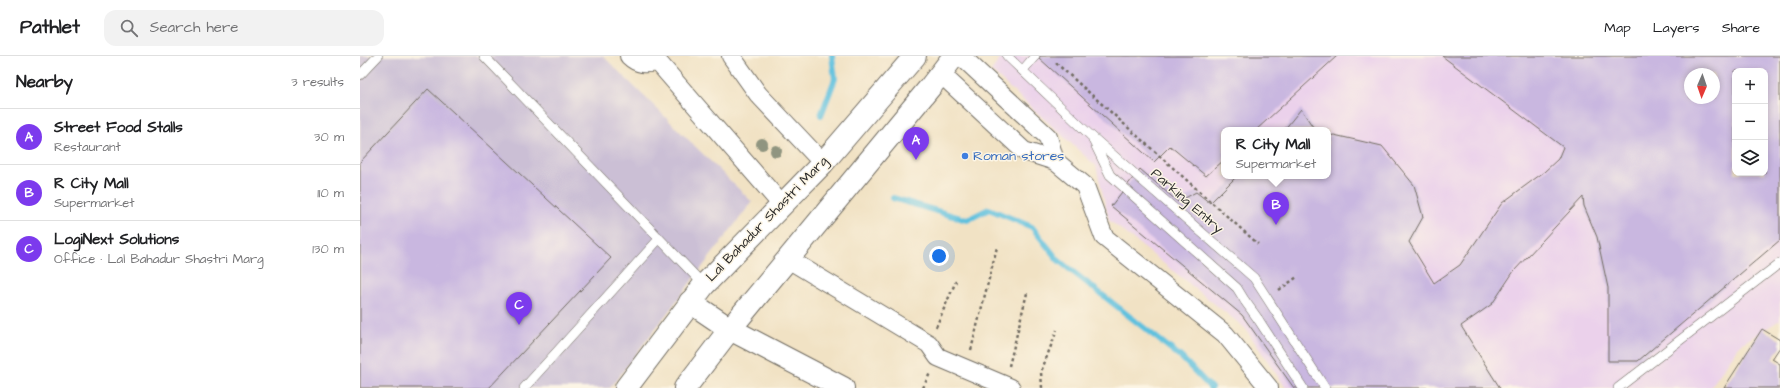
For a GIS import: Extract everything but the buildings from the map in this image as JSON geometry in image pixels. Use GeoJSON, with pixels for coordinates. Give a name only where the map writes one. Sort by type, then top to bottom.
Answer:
{"type":"FeatureCollection","features":[{"type":"Feature","properties":{"kind":"main road","name":"Lal Bahadur Shastri Marg"},"geometry":{"type":"LineString","coordinates":[[626,388],[704,285],[823,163],[914,56]]}},
{"type":"Feature","properties":{"kind":"main road"},"geometry":{"type":"LineString","coordinates":[[685,388],[730,329],[941,74],[954,56]]}},
{"type":"Feature","properties":{"kind":"main road"},"geometry":{"type":"LineString","coordinates":[[690,302],[730,329],[843,388]]}},
{"type":"Feature","properties":{"kind":"street"},"geometry":{"type":"LineString","coordinates":[[629,56],[636,62],[646,64],[658,62],[782,205]]}},
{"type":"Feature","properties":{"kind":"street"},"geometry":{"type":"LineString","coordinates":[[731,56],[758,94],[823,163]]}},
{"type":"Feature","properties":{"kind":"street"},"geometry":{"type":"LineString","coordinates":[[961,56],[1048,137],[1055,160]]}},
{"type":"Feature","properties":{"kind":"street"},"geometry":{"type":"LineString","coordinates":[[941,74],[1024,151],[1055,160],[1085,186],[1104,237],[1225,334],[1269,388]]}},
{"type":"Feature","properties":{"kind":"street"},"geometry":{"type":"LineString","coordinates":[[788,259],[929,344],[938,357],[1008,387]]}},
{"type":"Feature","properties":{"kind":"lane"},"geometry":{"type":"LineString","coordinates":[[360,75],[378,56]]}},
{"type":"Feature","properties":{"kind":"lane"},"geometry":{"type":"LineString","coordinates":[[484,56],[704,285]]}},
{"type":"Feature","properties":{"kind":"lane","name":"Parking Entry"},"geometry":{"type":"LineString","coordinates":[[1006,56],[1023,70],[1090,135],[1254,278],[1325,388]]}},
{"type":"Feature","properties":{"kind":"lane"},"geometry":{"type":"LineString","coordinates":[[1023,70],[1035,56]]}},
{"type":"Feature","properties":{"kind":"lane"},"geometry":{"type":"LineString","coordinates":[[1090,135],[1110,175],[1237,288],[1303,388]]}},
{"type":"Feature","properties":{"kind":"lane"},"geometry":{"type":"LineString","coordinates":[[524,388],[659,238]]}},
{"type":"Feature","properties":{"kind":"lane"},"geometry":{"type":"LineString","coordinates":[[1618,388],[1780,263]]}},
{"type":"Feature","properties":{"kind":"path"},"geometry":{"type":"LineString","coordinates":[[1056,64],[1258,244]]}},
{"type":"Feature","properties":{"kind":"path"},"geometry":{"type":"LineString","coordinates":[[966,369],[997,248]]}},
{"type":"Feature","properties":{"kind":"path"},"geometry":{"type":"LineString","coordinates":[[929,344],[956,281]]}},
{"type":"Feature","properties":{"kind":"path"},"geometry":{"type":"LineString","coordinates":[[1008,387],[1027,293]]}},
{"type":"Feature","properties":{"kind":"path"},"geometry":{"type":"LineString","coordinates":[[1042,388],[1041,372],[1057,330]]}},
{"type":"Feature","properties":{"kind":"shaded area"},"geometry":{"type":"Polygon","coordinates":[[[360,56],[603,56],[752,202],[610,388],[360,388],[360,56]]]}},
{"type":"Feature","properties":{"kind":"shaded area"},"geometry":{"type":"Polygon","coordinates":[[[1002,56],[1780,56],[1780,320],[1741,344],[1710,388],[1286,388],[1245,328],[1109,220],[1096,166],[991,71],[1002,56]]]}},
{"type":"Feature","properties":{"kind":"waterway"},"geometry":{"type":"LineString","coordinates":[[821,115],[835,79],[832,56]]}},
{"type":"Feature","properties":{"kind":"waterway"},"geometry":{"type":"LineString","coordinates":[[893,198],[967,220],[989,209],[1032,227],[1058,260],[1181,357],[1211,388]]}},
{"type":"Feature","properties":{"kind":"place","name":"Roman stores"},"geometry":{"type":"Point","coordinates":[965,156]}},
{"type":"Feature","properties":{"kind":"place","name":"Street Food Stalls"},"geometry":{"type":"Point","coordinates":[916,160]}},
{"type":"Feature","properties":{"kind":"place","name":"R City Mall"},"geometry":{"type":"Point","coordinates":[1276,225]}},
{"type":"Feature","properties":{"kind":"place","name":"LogiNext Solutions"},"geometry":{"type":"Point","coordinates":[519,325]}}]}
